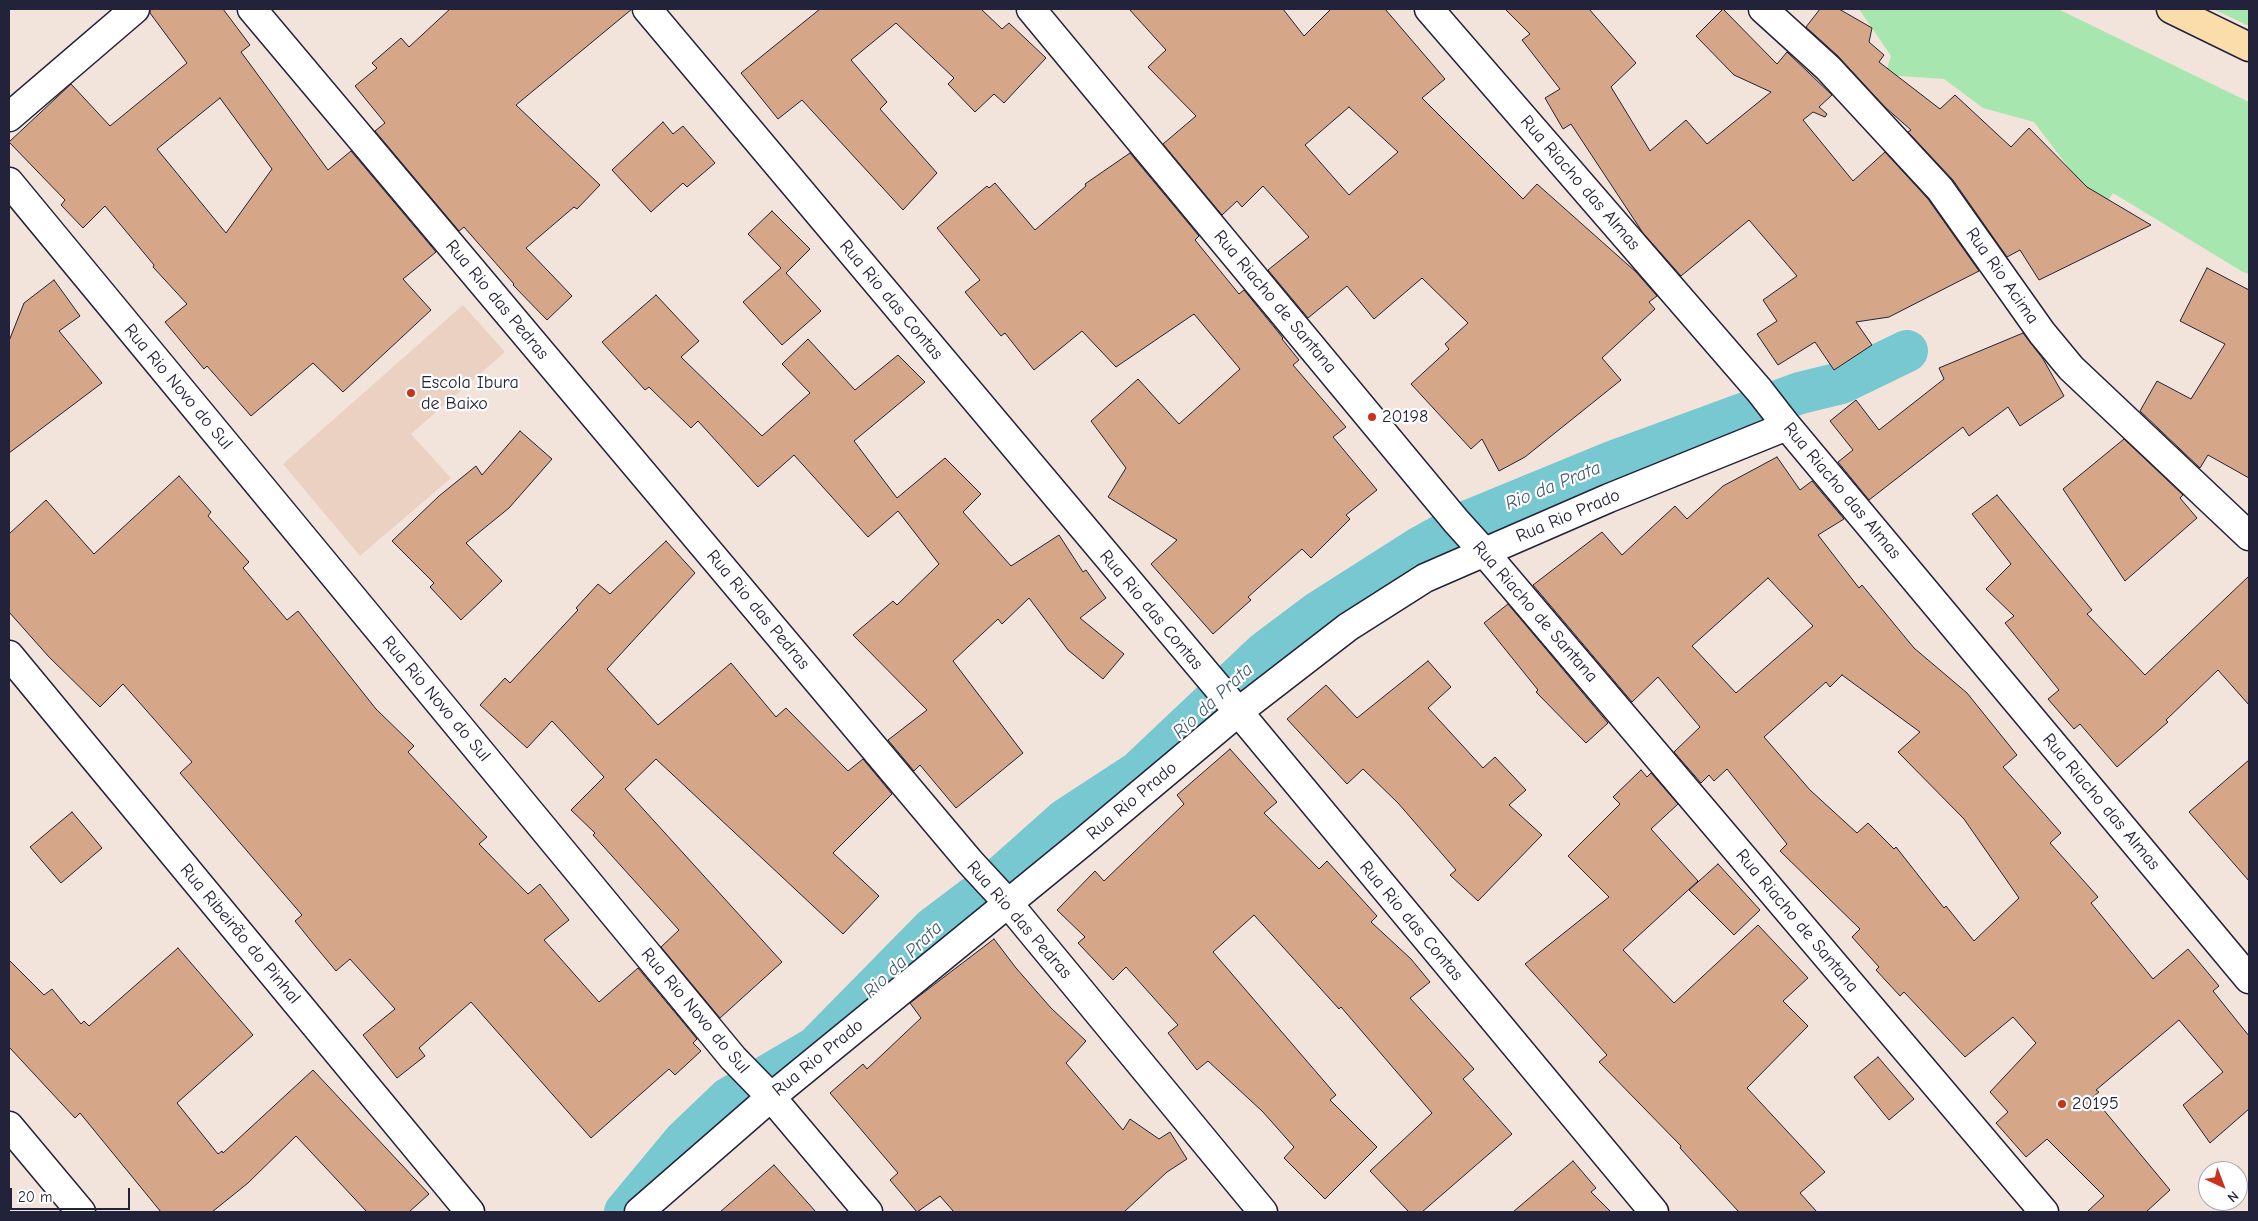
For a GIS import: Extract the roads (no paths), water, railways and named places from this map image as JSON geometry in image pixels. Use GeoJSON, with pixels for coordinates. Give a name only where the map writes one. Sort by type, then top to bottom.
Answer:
{"type":"FeatureCollection","features":[{"type":"Feature","properties":{"kind":"highway"},"geometry":{"type":"LineString","coordinates":[[2172,9],[2249,46]]}},
{"type":"Feature","properties":{"kind":"street"},"geometry":{"type":"LineString","coordinates":[[9,117],[135,9]]}},
{"type":"Feature","properties":{"kind":"street","name":"Rua Rio das Pedras"},"geometry":{"type":"LineString","coordinates":[[252,9],[975,867],[1005,900],[1263,1212]]}},
{"type":"Feature","properties":{"kind":"street","name":"Rua Rio das Contas"},"geometry":{"type":"LineString","coordinates":[[647,9],[1237,711],[1654,1212]]}},
{"type":"Feature","properties":{"kind":"street","name":"Rua Riacho de Santana"},"geometry":{"type":"LineString","coordinates":[[1031,9],[1456,522],[1483,550],[2044,1212]]}},
{"type":"Feature","properties":{"kind":"street","name":"Rua Riacho das Almas"},"geometry":{"type":"LineString","coordinates":[[1429,9],[1777,413],[2249,979]]}},
{"type":"Feature","properties":{"kind":"street","name":"Rua Rio Acima"},"geometry":{"type":"LineString","coordinates":[[1762,9],[1828,68],[1940,189],[2014,294],[2071,368],[2249,536]]}},
{"type":"Feature","properties":{"kind":"street","name":"Rua Rio Novo do Sul"},"geometry":{"type":"LineString","coordinates":[[9,182],[739,1064],[768,1094],[868,1212]]}},
{"type":"Feature","properties":{"kind":"street","name":"Rua Rio Prado"},"geometry":{"type":"LineString","coordinates":[[639,1212],[768,1094],[1237,711],[1348,627],[1425,578],[1777,413]]}},
{"type":"Feature","properties":{"kind":"street","name":"Rua Ribeirão do Pinhal"},"geometry":{"type":"LineString","coordinates":[[9,655],[470,1212]]}},
{"type":"Feature","properties":{"kind":"street"},"geometry":{"type":"LineString","coordinates":[[9,1126],[81,1212]]}},
{"type":"Feature","properties":{"kind":"waterway","name":"Rio da Prata"},"geometry":{"type":"LineString","coordinates":[[625,1212],[684,1141],[729,1098],[816,1047],[933,928],[1002,876],[1066,819],[1138,772],[1265,652],[1317,613],[1419,548],[1466,522],[1612,462],[1800,393],[1841,383],[1907,351]]}},
{"type":"Feature","properties":{"kind":"place","name":"Escola Ibura de Baixo"},"geometry":{"type":"Point","coordinates":[411,393]}},
{"type":"Feature","properties":{"kind":"place","name":"20198"},"geometry":{"type":"Point","coordinates":[1372,417]}},
{"type":"Feature","properties":{"kind":"place","name":"20195"},"geometry":{"type":"Point","coordinates":[2062,1104]}}]}
